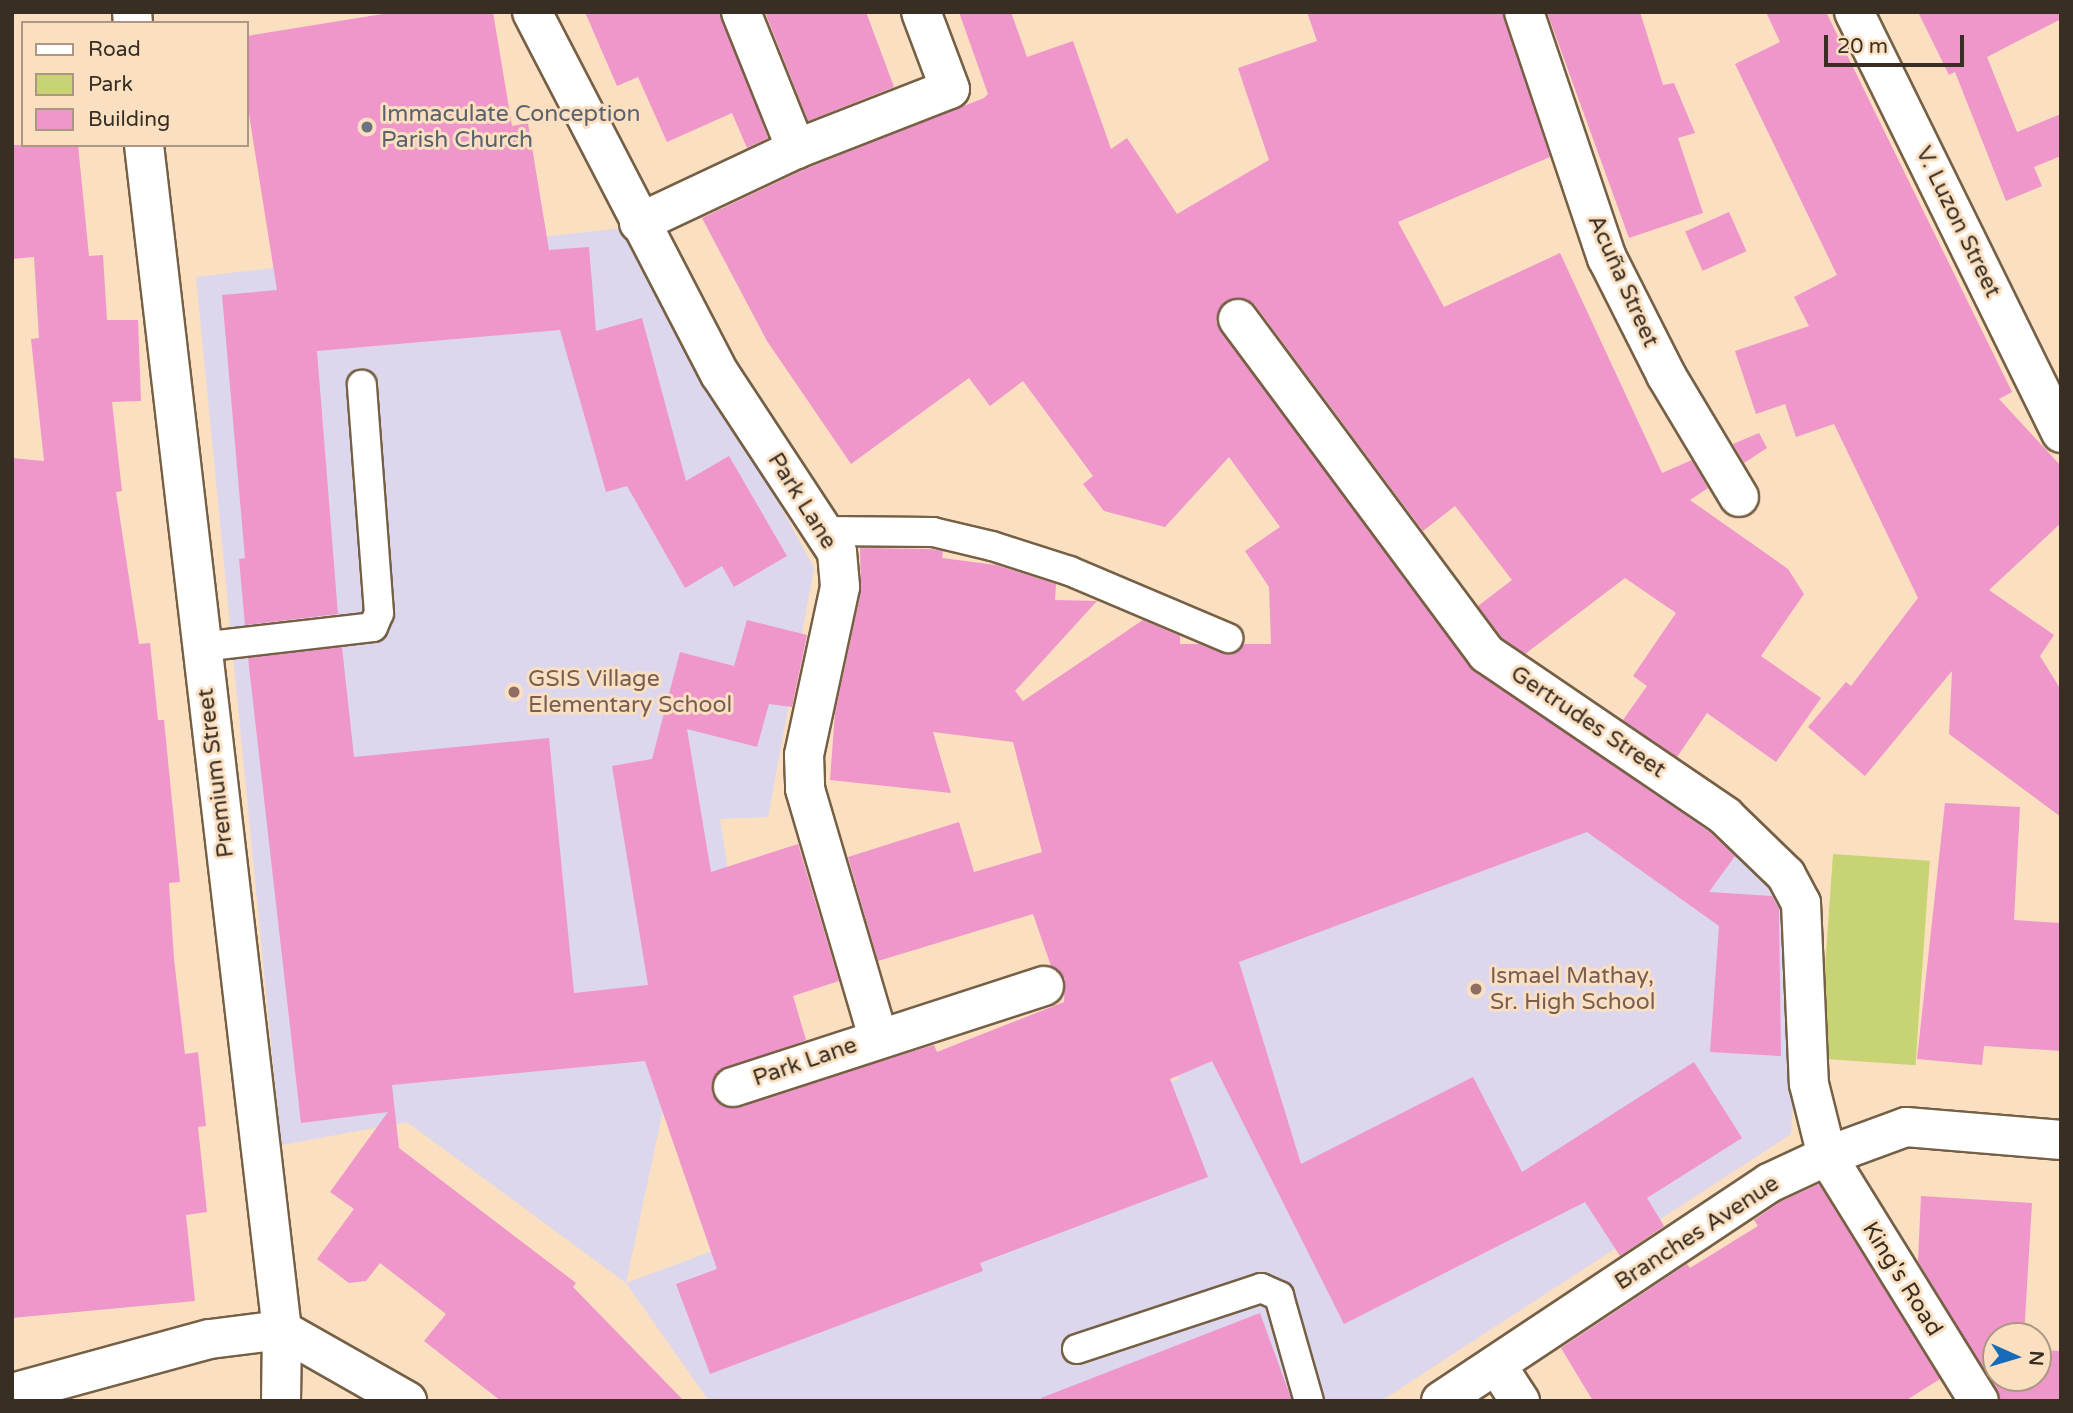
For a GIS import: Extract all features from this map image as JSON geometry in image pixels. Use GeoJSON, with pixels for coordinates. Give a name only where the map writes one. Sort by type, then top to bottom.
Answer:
{"type":"FeatureCollection","features":[{"type":"Feature","properties":{"kind":"street","name":"Park Lane"},"geometry":{"type":"LineString","coordinates":[[532,12],[639,223],[720,374],[837,552],[840,587],[804,755],[805,789],[878,1037]]}},
{"type":"Feature","properties":{"kind":"street"},"geometry":{"type":"LineString","coordinates":[[741,12],[796,149]]}},
{"type":"Feature","properties":{"kind":"street"},"geometry":{"type":"LineString","coordinates":[[639,223],[796,149],[950,89],[921,12]]}},
{"type":"Feature","properties":{"kind":"street","name":"Acuña Street"},"geometry":{"type":"LineString","coordinates":[[1524,12],[1607,257],[1665,375],[1739,497]]}},
{"type":"Feature","properties":{"kind":"street","name":"V. Luzon Street"},"geometry":{"type":"LineString","coordinates":[[1854,12],[2061,433]]}},
{"type":"Feature","properties":{"kind":"street","name":"Premium Street"},"geometry":{"type":"LineString","coordinates":[[144,147],[282,1330],[281,1401]]}},
{"type":"Feature","properties":{"kind":"street","name":"Gertrudes Street"},"geometry":{"type":"LineString","coordinates":[[1238,318],[1487,654],[1725,816],[1786,874],[1801,904],[1809,1084],[1827,1156]]}},
{"type":"Feature","properties":{"kind":"street","name":"Park Lane"},"geometry":{"type":"LineString","coordinates":[[733,1087],[878,1037],[1044,986]]}},
{"type":"Feature","properties":{"kind":"street","name":"Branches Avenue"},"geometry":{"type":"LineString","coordinates":[[1441,1401],[1769,1183],[1827,1156],[1906,1127],[2061,1140]]}},
{"type":"Feature","properties":{"kind":"street","name":"King's Road"},"geometry":{"type":"LineString","coordinates":[[1827,1156],[1979,1401]]}},
{"type":"Feature","properties":{"kind":"street"},"geometry":{"type":"LineString","coordinates":[[12,1393],[211,1339],[282,1330],[407,1401]]}},
{"type":"Feature","properties":{"kind":"street"},"geometry":{"type":"LineString","coordinates":[[1497,1366],[1520,1401]]}},
{"type":"Feature","properties":{"kind":"lane"},"geometry":{"type":"LineString","coordinates":[[201,647],[373,627],[379,613],[362,386]]}},
{"type":"Feature","properties":{"kind":"lane"},"geometry":{"type":"LineString","coordinates":[[824,531],[933,532],[992,546],[1070,571],[1228,638]]}},
{"type":"Feature","properties":{"kind":"lane"},"geometry":{"type":"LineString","coordinates":[[1077,1349],[1261,1287],[1279,1296],[1308,1401]]}},
{"type":"Feature","properties":{"kind":"shaded area","name":"GSIS Village Elementary School"},"geometry":{"type":"Polygon","coordinates":[[[630,227],[814,568],[768,817],[720,819],[738,936],[671,1073],[626,1283],[407,1122],[281,1145],[196,277],[630,227]]]}},
{"type":"Feature","properties":{"kind":"shaded area","name":"Ismael Mathay, Sr. High School"},"geometry":{"type":"Polygon","coordinates":[[[1613,718],[1806,900],[1791,1134],[1381,1401],[709,1401],[626,1283],[1179,1079],[1092,799],[1540,818],[1613,718]]]}},
{"type":"Feature","properties":{"kind":"green space"},"geometry":{"type":"Polygon","coordinates":[[[1833,854],[1930,861],[1915,1065],[1819,1059],[1833,854]]]}},
{"type":"Feature","properties":{"kind":"building"},"geometry":{"type":"Polygon","coordinates":[[[395,12],[493,12],[512,126],[528,123],[549,250],[589,247],[596,331],[642,318],[686,481],[729,456],[787,556],[734,587],[722,566],[685,588],[627,486],[606,492],[560,330],[317,351],[338,614],[245,625],[239,559],[245,558],[222,295],[277,290],[248,108],[248,36],[395,12]]]}},
{"type":"Feature","properties":{"kind":"building"},"geometry":{"type":"Polygon","coordinates":[[[585,12],[720,12],[768,138],[747,148],[732,113],[667,142],[638,77],[617,86],[585,12]]]}},
{"type":"Feature","properties":{"kind":"building"},"geometry":{"type":"Polygon","coordinates":[[[765,12],[866,12],[894,87],[808,121],[765,12]]]}},
{"type":"Feature","properties":{"kind":"building"},"geometry":{"type":"Polygon","coordinates":[[[959,12],[1011,12],[1027,57],[1073,41],[1111,149],[1127,138],[1177,214],[1269,160],[1238,68],[1317,41],[1307,12],[1503,12],[1550,157],[1398,222],[1444,307],[1560,253],[1662,473],[1692,460],[1708,488],[1690,500],[1788,569],[1804,594],[1761,656],[1821,698],[1776,762],[1707,713],[1677,757],[1623,720],[1647,686],[1633,676],[1676,613],[1625,578],[1525,654],[1502,638],[1478,606],[1512,580],[1455,506],[1423,531],[1255,305],[1246,299],[1226,301],[1216,322],[1470,667],[1711,833],[1735,856],[1709,892],[1772,896],[1779,909],[1781,1056],[1710,1052],[1719,926],[1587,832],[1239,962],[1301,1164],[1473,1077],[1522,1172],[1694,1062],[1742,1138],[1647,1198],[1664,1226],[1620,1256],[1585,1202],[1344,1324],[1212,1061],[1170,1079],[1208,1177],[980,1263],[983,1271],[710,1374],[676,1284],[717,1269],[645,1061],[392,1085],[399,1148],[576,1283],[573,1287],[684,1401],[501,1401],[424,1341],[446,1314],[380,1263],[366,1281],[349,1283],[317,1259],[354,1209],[330,1192],[388,1112],[301,1123],[248,658],[342,647],[354,757],[549,738],[574,993],[648,985],[612,766],[652,759],[680,652],[734,666],[747,620],[807,635],[792,707],[769,704],[757,747],[687,729],[711,872],[798,844],[839,981],[793,996],[806,1040],[716,1073],[712,1094],[729,1108],[934,1045],[937,1052],[1064,1002],[1065,979],[1051,966],[1033,914],[878,961],[848,857],[959,822],[974,872],[1042,852],[1013,742],[933,732],[951,793],[830,780],[835,713],[861,591],[860,548],[943,551],[942,558],[996,565],[1056,584],[1055,600],[1097,601],[1015,691],[1023,701],[1143,620],[1180,636],[1180,644],[1199,644],[1222,653],[1237,652],[1244,644],[1271,644],[1269,587],[1245,551],[1280,527],[1229,457],[1165,527],[1104,511],[1083,484],[1093,476],[1023,381],[990,406],[969,378],[851,464],[767,341],[702,218],[805,169],[984,98],[988,94],[959,12]]]}},
{"type":"Feature","properties":{"kind":"building"},"geometry":{"type":"Polygon","coordinates":[[[1547,12],[1640,12],[1663,85],[1674,83],[1695,133],[1678,138],[1703,213],[1629,238],[1547,12]]]}},
{"type":"Feature","properties":{"kind":"building"},"geometry":{"type":"Polygon","coordinates":[[[1766,12],[1826,12],[2012,392],[1999,399],[2061,466],[2061,523],[1989,590],[2054,635],[2040,656],[2061,690],[2061,817],[1949,734],[1952,671],[1865,776],[1808,727],[1846,682],[1851,686],[1918,598],[1834,424],[1796,437],[1785,404],[1756,414],[1735,351],[1809,326],[1794,297],[1837,275],[1735,64],[1780,42],[1766,12]]]}},
{"type":"Feature","properties":{"kind":"building"},"geometry":{"type":"Polygon","coordinates":[[[1918,12],[2061,12],[2061,19],[1987,57],[2017,132],[2061,114],[2061,156],[2034,167],[2042,186],[2006,201],[1955,72],[1949,75],[1918,12]]]}},
{"type":"Feature","properties":{"kind":"building"},"geometry":{"type":"Polygon","coordinates":[[[12,145],[78,147],[89,256],[103,255],[107,320],[138,320],[141,401],[112,402],[122,491],[116,492],[139,644],[150,643],[158,720],[164,720],[180,882],[169,883],[174,959],[185,1054],[198,1052],[206,1126],[198,1127],[207,1212],[186,1215],[195,1301],[12,1318],[12,458],[44,461],[31,339],[39,338],[34,257],[12,259],[12,145]]]}},
{"type":"Feature","properties":{"kind":"building"},"geometry":{"type":"Polygon","coordinates":[[[1729,212],[1746,251],[1703,271],[1685,232],[1729,212]]]}},
{"type":"Feature","properties":{"kind":"building"},"geometry":{"type":"Polygon","coordinates":[[[1759,433],[1767,448],[1744,463],[1733,444],[1759,433]]]}},
{"type":"Feature","properties":{"kind":"building"},"geometry":{"type":"Polygon","coordinates":[[[1945,803],[2020,807],[2014,920],[2061,923],[2061,1051],[1984,1046],[1982,1065],[1917,1059],[1945,803]]]}},
{"type":"Feature","properties":{"kind":"building"},"geometry":{"type":"Polygon","coordinates":[[[1819,1184],[1940,1379],[1905,1401],[1593,1401],[1561,1348],[1687,1264],[1690,1268],[1758,1226],[1754,1220],[1780,1202],[1819,1184]]]}},
{"type":"Feature","properties":{"kind":"building"},"geometry":{"type":"Polygon","coordinates":[[[1921,1196],[2032,1203],[2025,1322],[1982,1322],[1982,1369],[1918,1261],[1921,1196]]]}},
{"type":"Feature","properties":{"kind":"building"},"geometry":{"type":"Polygon","coordinates":[[[1260,1313],[1292,1401],[1042,1401],[1041,1398],[1260,1313]]]}},
{"type":"Feature","properties":{"kind":"building"},"geometry":{"type":"Polygon","coordinates":[[[2052,1351],[2061,1351],[2061,1401],[2001,1401],[1996,1392],[2052,1392],[2052,1351]]]}},
{"type":"Feature","properties":{"kind":"place","name":"Immaculate Conception Parish Church"},"geometry":{"type":"Point","coordinates":[367,127]}},
{"type":"Feature","properties":{"kind":"place","name":"GSIS Village Elementary School"},"geometry":{"type":"Point","coordinates":[514,692]}},
{"type":"Feature","properties":{"kind":"place","name":"Ismael Mathay, Sr. High School"},"geometry":{"type":"Point","coordinates":[1476,989]}}]}
